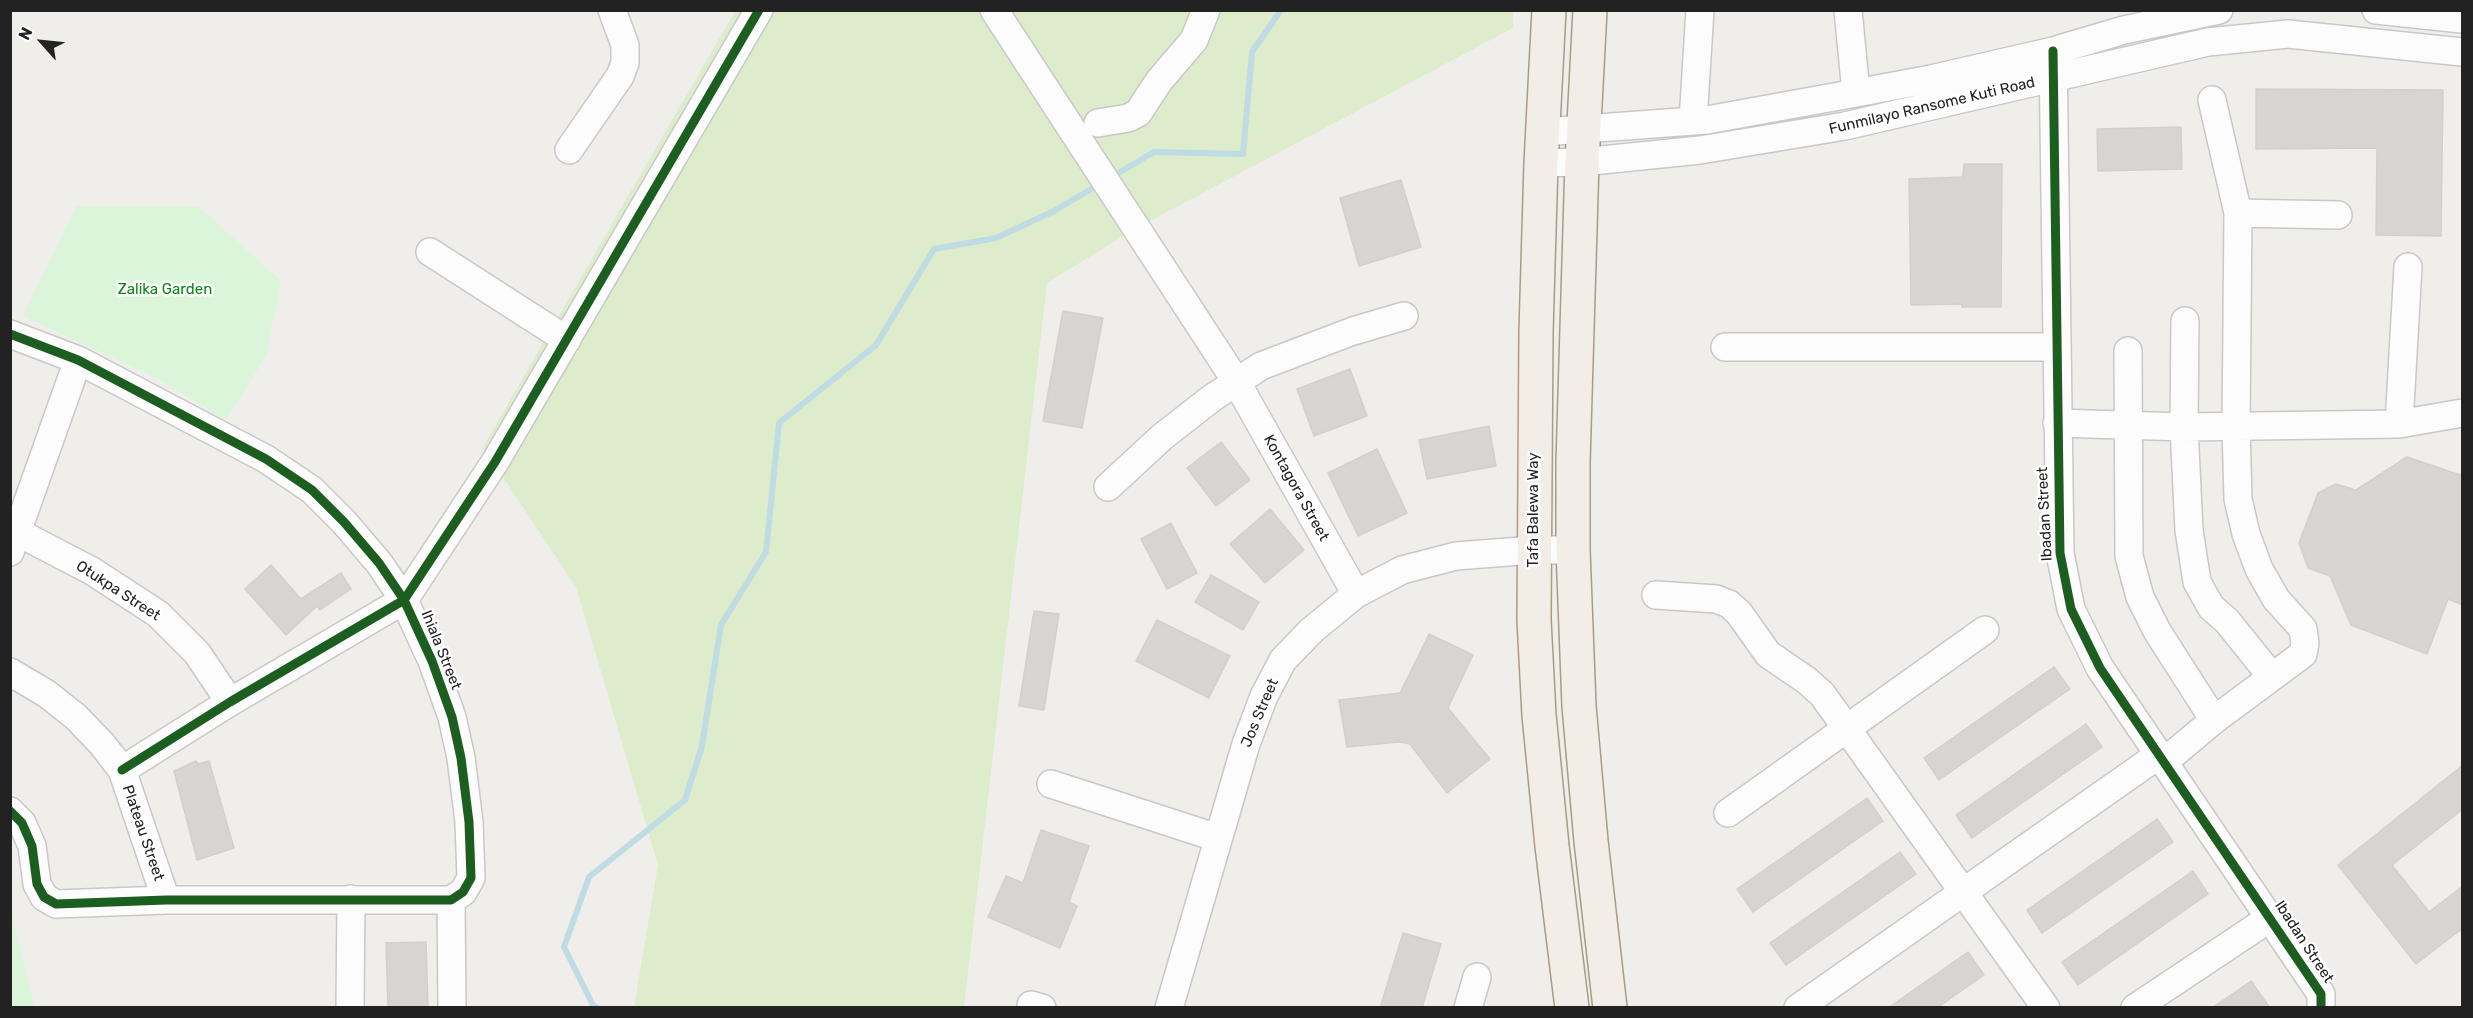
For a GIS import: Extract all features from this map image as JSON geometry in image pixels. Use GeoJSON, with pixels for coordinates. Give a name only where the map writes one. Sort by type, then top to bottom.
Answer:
{"type":"FeatureCollection","features":[{"type":"Feature","properties":{"kind":"main road","name":"Tafa Balewa Way"},"geometry":{"type":"LineString","coordinates":[[1549,10],[1542,148],[1534,550],[1539,715],[1572,1008]]}},
{"type":"Feature","properties":{"kind":"main road"},"geometry":{"type":"LineString","coordinates":[[1590,10],[1583,146],[1573,462],[1573,550],[1579,706],[1591,841],[1610,1008]]}},
{"type":"Feature","properties":{"kind":"street"},"geometry":{"type":"LineString","coordinates":[[569,150],[620,76],[625,63],[625,45],[612,10]]}},
{"type":"Feature","properties":{"kind":"street"},"geometry":{"type":"LineString","coordinates":[[122,770],[231,702],[404,600],[495,462],[759,10]]}},
{"type":"Feature","properties":{"kind":"street","name":"Kontagora Street"},"geometry":{"type":"LineString","coordinates":[[994,10],[1236,381],[1356,594]]}},
{"type":"Feature","properties":{"kind":"street"},"geometry":{"type":"LineString","coordinates":[[1098,123],[1128,118],[1138,113],[1159,81],[1194,40],[1206,10]]}},
{"type":"Feature","properties":{"kind":"street"},"geometry":{"type":"LineString","coordinates":[[1693,121],[1700,10]]}},
{"type":"Feature","properties":{"kind":"street"},"geometry":{"type":"LineString","coordinates":[[1848,10],[1856,93]]}},
{"type":"Feature","properties":{"kind":"street","name":"Funmilayo Ransome Kuti Road"},"geometry":{"type":"LineString","coordinates":[[1583,146],[1693,121],[1931,80],[2053,51],[2124,30],[2219,10]]}},
{"type":"Feature","properties":{"kind":"street"},"geometry":{"type":"LineString","coordinates":[[2376,10],[2463,20]]}},
{"type":"Feature","properties":{"kind":"street","name":"Funmilayo Ransome Kuti Road"},"geometry":{"type":"LineString","coordinates":[[1542,148],[1583,146],[1700,150],[1845,126],[2208,42],[2288,34],[2463,52]]}},
{"type":"Feature","properties":{"kind":"street","name":"Ibadan Street"},"geometry":{"type":"LineString","coordinates":[[2053,51],[2060,553],[2071,609],[2100,668],[2321,994],[2322,1008]]}},
{"type":"Feature","properties":{"kind":"street"},"geometry":{"type":"LineString","coordinates":[[1798,1008],[1963,890],[2162,758],[2303,654],[2305,643],[2302,629],[2276,599],[2259,569],[2246,534],[2238,499],[2236,428],[2238,213],[2212,100]]}},
{"type":"Feature","properties":{"kind":"street"},"geometry":{"type":"LineString","coordinates":[[2238,213],[2338,215]]}},
{"type":"Feature","properties":{"kind":"street"},"geometry":{"type":"LineString","coordinates":[[430,252],[567,340]]}},
{"type":"Feature","properties":{"kind":"street"},"geometry":{"type":"LineString","coordinates":[[2399,424],[2408,267]]}},
{"type":"Feature","properties":{"kind":"street"},"geometry":{"type":"LineString","coordinates":[[1108,487],[1161,437],[1236,381],[1261,366],[1353,331],[1404,316]]}},
{"type":"Feature","properties":{"kind":"street"},"geometry":{"type":"LineString","coordinates":[[2185,321],[2184,428],[2189,531],[2197,582],[2211,607],[2227,621],[2272,677]]}},
{"type":"Feature","properties":{"kind":"street","name":"Ihiala Street"},"geometry":{"type":"LineString","coordinates":[[10,334],[78,360],[266,459],[312,490],[344,522],[379,563],[404,600],[432,661],[452,717],[461,758],[469,822],[471,878],[463,892],[451,900]]}},
{"type":"Feature","properties":{"kind":"street"},"geometry":{"type":"LineString","coordinates":[[1725,347],[2056,347]]}},
{"type":"Feature","properties":{"kind":"street"},"geometry":{"type":"LineString","coordinates":[[2128,351],[2129,556],[2140,597],[2157,631],[2214,720]]}},
{"type":"Feature","properties":{"kind":"street"},"geometry":{"type":"LineString","coordinates":[[13,539],[78,360]]}},
{"type":"Feature","properties":{"kind":"street"},"geometry":{"type":"LineString","coordinates":[[2057,423],[2184,428],[2399,424],[2463,413]]}},
{"type":"Feature","properties":{"kind":"street","name":"Otukpa Street"},"geometry":{"type":"LineString","coordinates":[[13,539],[92,571],[158,615],[197,653],[231,702]]}},
{"type":"Feature","properties":{"kind":"street","name":"Jos Street"},"geometry":{"type":"LineString","coordinates":[[1169,1008],[1246,744],[1264,696],[1283,660],[1312,630],[1356,594],[1402,570],[1456,556],[1534,550],[1573,550]]}},
{"type":"Feature","properties":{"kind":"street"},"geometry":{"type":"LineString","coordinates":[[1656,595],[1716,599],[1730,604],[1768,654],[1822,694],[2046,1008]]}},
{"type":"Feature","properties":{"kind":"street"},"geometry":{"type":"LineString","coordinates":[[1728,813],[1985,630]]}},
{"type":"Feature","properties":{"kind":"street","name":"Plateau Street"},"geometry":{"type":"LineString","coordinates":[[10,672],[46,694],[76,717],[102,744],[122,770],[165,900]]}},
{"type":"Feature","properties":{"kind":"street"},"geometry":{"type":"LineString","coordinates":[[1051,784],[1218,838]]}},
{"type":"Feature","properties":{"kind":"street"},"geometry":{"type":"LineString","coordinates":[[10,812],[22,823],[32,846],[37,884],[44,897],[56,904],[165,900],[451,900],[452,1008]]}},
{"type":"Feature","properties":{"kind":"street"},"geometry":{"type":"LineString","coordinates":[[350,1008],[351,899]]}},
{"type":"Feature","properties":{"kind":"street"},"geometry":{"type":"LineString","coordinates":[[2135,1008],[2270,918]]}},
{"type":"Feature","properties":{"kind":"street"},"geometry":{"type":"LineString","coordinates":[[1468,1008],[1477,977]]}},
{"type":"Feature","properties":{"kind":"green space"},"geometry":{"type":"Polygon","coordinates":[[[735,11],[1513,11],[1513,28],[1135,229],[1047,283],[964,1007],[634,1007],[658,865],[576,587],[483,447],[735,11]]]}},
{"type":"Feature","properties":{"kind":"green space","name":"Zalika Garden"},"geometry":{"type":"Polygon","coordinates":[[[76,206],[198,206],[281,281],[266,356],[226,420],[156,378],[23,316],[76,206]]]}},
{"type":"Feature","properties":{"kind":"green space"},"geometry":{"type":"Polygon","coordinates":[[[11,910],[35,1007],[11,1007],[11,910]]]}},
{"type":"Feature","properties":{"kind":"building"},"geometry":{"type":"Polygon","coordinates":[[[2256,89],[2443,90],[2441,236],[2376,235],[2377,148],[2256,149],[2256,89]]]}},
{"type":"Feature","properties":{"kind":"building"},"geometry":{"type":"Polygon","coordinates":[[[2181,127],[2182,169],[2098,171],[2097,129],[2181,127]]]}},
{"type":"Feature","properties":{"kind":"building"},"geometry":{"type":"Polygon","coordinates":[[[1964,164],[2002,164],[2001,307],[1962,307],[1962,304],[1911,305],[1909,179],[1963,177],[1964,164]]]}},
{"type":"Feature","properties":{"kind":"building"},"geometry":{"type":"Polygon","coordinates":[[[1401,180],[1421,247],[1359,266],[1340,198],[1401,180]]]}},
{"type":"Feature","properties":{"kind":"building"},"geometry":{"type":"Polygon","coordinates":[[[1063,311],[1103,318],[1082,428],[1043,421],[1063,311]]]}},
{"type":"Feature","properties":{"kind":"building"},"geometry":{"type":"Polygon","coordinates":[[[1350,369],[1367,416],[1314,436],[1297,389],[1350,369]]]}},
{"type":"Feature","properties":{"kind":"building"},"geometry":{"type":"Polygon","coordinates":[[[1489,426],[1496,466],[1427,479],[1419,440],[1489,426]]]}},
{"type":"Feature","properties":{"kind":"building"},"geometry":{"type":"Polygon","coordinates":[[[1221,442],[1250,480],[1216,506],[1187,468],[1221,442]]]}},
{"type":"Feature","properties":{"kind":"building"},"geometry":{"type":"Polygon","coordinates":[[[1377,449],[1407,513],[1358,536],[1328,473],[1377,449]]]}},
{"type":"Feature","properties":{"kind":"building"},"geometry":{"type":"Polygon","coordinates":[[[2407,457],[2463,476],[2463,605],[2448,599],[2427,654],[2351,625],[2330,576],[2308,568],[2299,543],[2318,493],[2336,484],[2356,490],[2407,457]]]}},
{"type":"Feature","properties":{"kind":"building"},"geometry":{"type":"Polygon","coordinates":[[[1270,509],[1304,550],[1265,583],[1230,544],[1270,509]]]}},
{"type":"Feature","properties":{"kind":"building"},"geometry":{"type":"Polygon","coordinates":[[[1171,523],[1197,573],[1167,589],[1141,539],[1171,523]]]}},
{"type":"Feature","properties":{"kind":"building"},"geometry":{"type":"Polygon","coordinates":[[[271,565],[301,599],[341,573],[351,589],[320,610],[317,606],[286,635],[245,589],[271,565]]]}},
{"type":"Feature","properties":{"kind":"building"},"geometry":{"type":"Polygon","coordinates":[[[1211,575],[1259,602],[1243,630],[1195,602],[1211,575]]]}},
{"type":"Feature","properties":{"kind":"building"},"geometry":{"type":"Polygon","coordinates":[[[1034,611],[1059,614],[1044,710],[1019,706],[1034,611]]]}},
{"type":"Feature","properties":{"kind":"building"},"geometry":{"type":"Polygon","coordinates":[[[1157,620],[1230,656],[1209,698],[1136,661],[1157,620]]]}},
{"type":"Feature","properties":{"kind":"building"},"geometry":{"type":"Polygon","coordinates":[[[1429,634],[1473,655],[1448,708],[1490,759],[1447,793],[1410,744],[1399,742],[1347,747],[1339,700],[1400,693],[1429,634]]]}},
{"type":"Feature","properties":{"kind":"building"},"geometry":{"type":"Polygon","coordinates":[[[2054,667],[2070,689],[1939,780],[1924,758],[2054,667]]]}},
{"type":"Feature","properties":{"kind":"building"},"geometry":{"type":"Polygon","coordinates":[[[2086,724],[2102,747],[1972,838],[1956,815],[2086,724]]]}},
{"type":"Feature","properties":{"kind":"building"},"geometry":{"type":"Polygon","coordinates":[[[196,761],[198,764],[209,761],[234,848],[197,860],[174,771],[196,761]]]}},
{"type":"Feature","properties":{"kind":"building"},"geometry":{"type":"Polygon","coordinates":[[[2463,765],[2463,809],[2392,865],[2429,912],[2463,886],[2463,928],[2416,964],[2338,865],[2463,765]]]}},
{"type":"Feature","properties":{"kind":"building"},"geometry":{"type":"Polygon","coordinates":[[[1867,798],[1883,821],[1753,912],[1737,889],[1867,798]]]}},
{"type":"Feature","properties":{"kind":"building"},"geometry":{"type":"Polygon","coordinates":[[[2157,819],[2173,842],[2042,933],[2027,910],[2157,819]]]}},
{"type":"Feature","properties":{"kind":"building"},"geometry":{"type":"Polygon","coordinates":[[[1041,830],[1089,846],[1069,902],[1077,906],[1060,948],[988,917],[1006,876],[1023,883],[1041,830]]]}},
{"type":"Feature","properties":{"kind":"building"},"geometry":{"type":"Polygon","coordinates":[[[1900,852],[1916,874],[1786,965],[1770,943],[1900,852]]]}},
{"type":"Feature","properties":{"kind":"building"},"geometry":{"type":"Polygon","coordinates":[[[2193,871],[2208,894],[2078,985],[2062,962],[2193,871]]]}},
{"type":"Feature","properties":{"kind":"building"},"geometry":{"type":"Polygon","coordinates":[[[1403,933],[1441,944],[1422,1008],[1380,1008],[1403,933]]]}},
{"type":"Feature","properties":{"kind":"building"},"geometry":{"type":"Polygon","coordinates":[[[426,942],[428,1008],[388,1008],[386,943],[426,942]]]}},
{"type":"Feature","properties":{"kind":"building"},"geometry":{"type":"Polygon","coordinates":[[[1968,952],[1984,975],[1937,1008],[1888,1008],[1968,952]]]}},
{"type":"Feature","properties":{"kind":"building"},"geometry":{"type":"Polygon","coordinates":[[[2251,981],[2270,1008],[2212,1008],[2251,981]]]}},
{"type":"Feature","properties":{"kind":"waterway"},"geometry":{"type":"LineString","coordinates":[[1110,178],[1154,152],[1243,154],[1252,52],[1281,10]]}},
{"type":"Feature","properties":{"kind":"waterway"},"geometry":{"type":"LineString","coordinates":[[598,1008],[593,1005],[564,947],[589,877],[685,800],[702,746],[721,625],[766,552],[779,423],[876,345],[934,249],[996,238],[1054,211],[1098,185]]}},
{"type":"Feature","properties":{"kind":"cycle path"},"geometry":{"type":"LineString","coordinates":[[122,770],[230,702],[404,600],[495,462],[759,10]]}},
{"type":"Feature","properties":{"kind":"cycle path"},"geometry":{"type":"LineString","coordinates":[[2053,51],[2060,553],[2071,609],[2100,668],[2321,994],[2321,1008]]}},
{"type":"Feature","properties":{"kind":"cycle path"},"geometry":{"type":"LineString","coordinates":[[10,334],[78,360],[266,459],[312,490],[344,522],[379,563],[404,600],[432,661],[452,717],[461,758],[469,822],[471,878],[463,892],[451,900],[166,900],[56,904],[44,897],[37,884],[32,846],[22,823],[10,811]]}}]}
